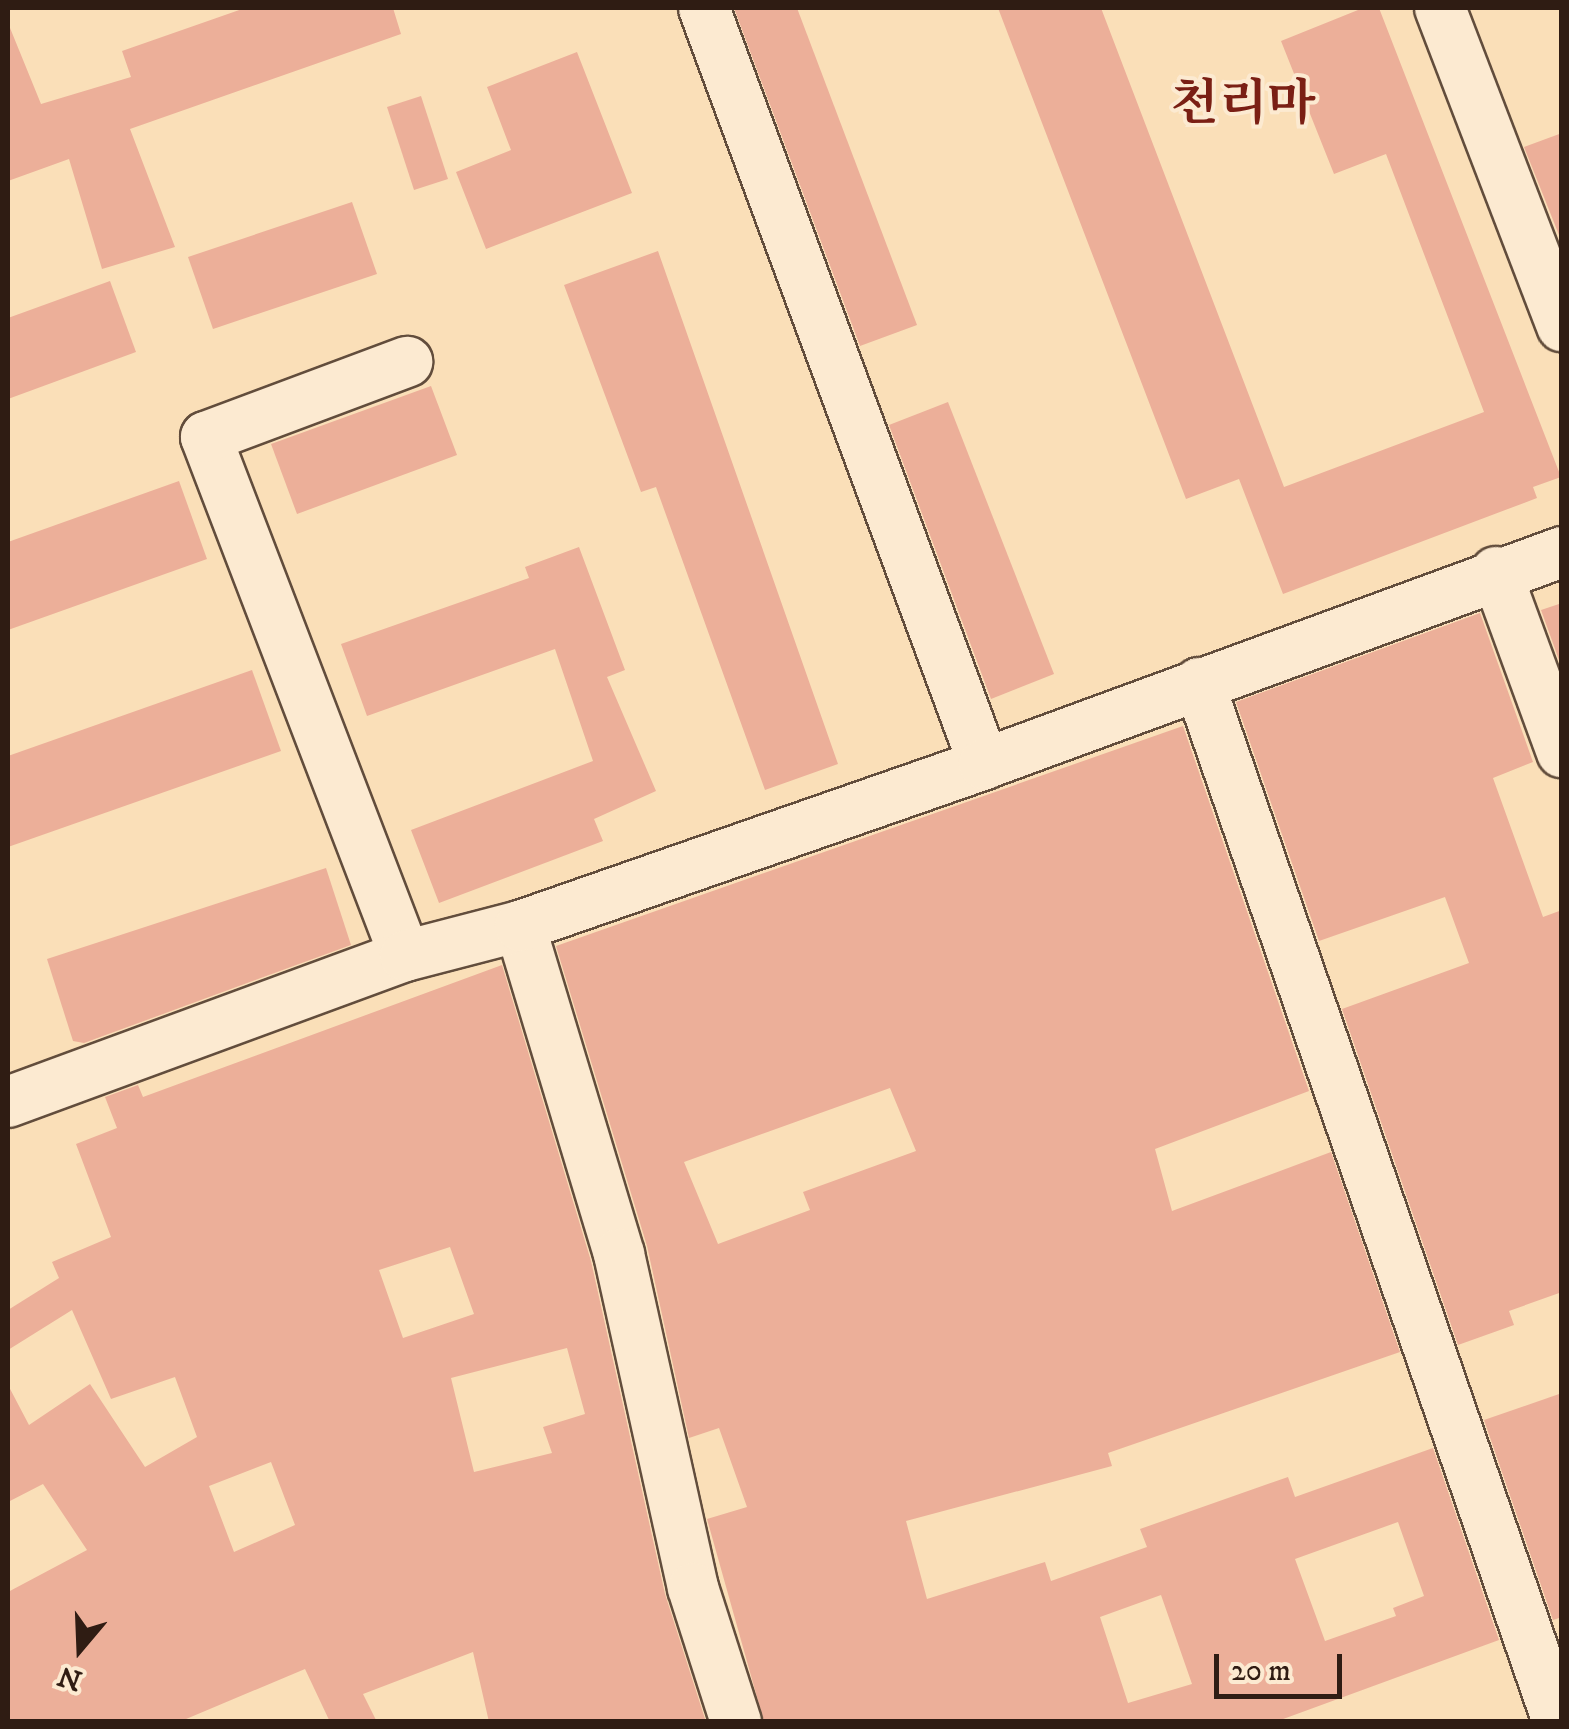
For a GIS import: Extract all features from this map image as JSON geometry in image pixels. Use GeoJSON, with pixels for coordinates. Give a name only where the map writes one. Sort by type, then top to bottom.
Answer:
{"type":"FeatureCollection","features":[{"type":"Feature","properties":{"kind":"street"},"geometry":{"type":"LineString","coordinates":[[704,8],[984,764]]}},
{"type":"Feature","properties":{"kind":"street"},"geometry":{"type":"LineString","coordinates":[[1440,8],[1562,326]]}},
{"type":"Feature","properties":{"kind":"street"},"geometry":{"type":"LineString","coordinates":[[405,956],[206,437],[407,362]]}},
{"type":"Feature","properties":{"kind":"street"},"geometry":{"type":"LineString","coordinates":[[8,1102],[405,956],[520,926],[984,764],[1496,572],[1562,552]]}},
{"type":"Feature","properties":{"kind":"street"},"geometry":{"type":"LineString","coordinates":[[1496,572],[1562,752]]}},
{"type":"Feature","properties":{"kind":"street"},"geometry":{"type":"LineString","coordinates":[[1199,683],[1558,1722]]}},
{"type":"Feature","properties":{"kind":"street"},"geometry":{"type":"LineString","coordinates":[[520,926],[619,1254],[693,1588],[736,1722]]}},
{"type":"Feature","properties":{"kind":"building"},"geometry":{"type":"Polygon","coordinates":[[[245,8],[393,8],[401,34],[130,129],[175,247],[102,269],[69,159],[8,181],[8,23],[41,104],[131,77],[122,51],[245,8]]]}},
{"type":"Feature","properties":{"kind":"building"},"geometry":{"type":"Polygon","coordinates":[[[734,8],[797,8],[917,325],[860,346],[734,8]]]}},
{"type":"Feature","properties":{"kind":"building"},"geometry":{"type":"Polygon","coordinates":[[[998,8],[1101,8],[1284,487],[1484,412],[1386,154],[1334,174],[1281,41],[1363,8],[1379,8],[1561,477],[1533,487],[1537,498],[1283,594],[1239,479],[1186,499],[998,8]]]}},
{"type":"Feature","properties":{"kind":"building"},"geometry":{"type":"Polygon","coordinates":[[[577,52],[632,193],[486,249],[456,172],[511,150],[487,87],[577,52]]]}},
{"type":"Feature","properties":{"kind":"building"},"geometry":{"type":"Polygon","coordinates":[[[421,96],[448,179],[414,190],[387,107],[421,96]]]}},
{"type":"Feature","properties":{"kind":"building"},"geometry":{"type":"Polygon","coordinates":[[[1562,133],[1562,235],[1559,235],[1524,147],[1562,133]]]}},
{"type":"Feature","properties":{"kind":"building"},"geometry":{"type":"Polygon","coordinates":[[[352,202],[377,274],[213,329],[188,257],[352,202]]]}},
{"type":"Feature","properties":{"kind":"building"},"geometry":{"type":"Polygon","coordinates":[[[658,251],[838,764],[765,790],[656,487],[641,492],[564,285],[658,251]]]}},
{"type":"Feature","properties":{"kind":"building"},"geometry":{"type":"Polygon","coordinates":[[[110,281],[136,352],[8,399],[8,318],[110,281]]]}},
{"type":"Feature","properties":{"kind":"building"},"geometry":{"type":"Polygon","coordinates":[[[431,386],[457,455],[297,514],[271,444],[431,386]]]}},
{"type":"Feature","properties":{"kind":"building"},"geometry":{"type":"Polygon","coordinates":[[[948,402],[1054,674],[991,699],[889,425],[948,402]]]}},
{"type":"Feature","properties":{"kind":"building"},"geometry":{"type":"Polygon","coordinates":[[[179,481],[207,559],[8,630],[8,542],[179,481]]]}},
{"type":"Feature","properties":{"kind":"building"},"geometry":{"type":"Polygon","coordinates":[[[579,547],[625,670],[607,677],[656,791],[594,819],[603,841],[439,903],[411,830],[593,761],[555,649],[367,716],[341,644],[529,578],[525,567],[579,547]]]}},
{"type":"Feature","properties":{"kind":"building"},"geometry":{"type":"Polygon","coordinates":[[[1562,603],[1562,659],[1559,660],[1541,610],[1562,603]]]}},
{"type":"Feature","properties":{"kind":"building"},"geometry":{"type":"Polygon","coordinates":[[[1480,613],[1533,762],[1493,778],[1543,917],[1562,910],[1562,1292],[1509,1311],[1514,1325],[1458,1345],[1342,1009],[1469,963],[1445,897],[1319,941],[1236,702],[1480,613]]]}},
{"type":"Feature","properties":{"kind":"building"},"geometry":{"type":"Polygon","coordinates":[[[252,670],[281,751],[8,847],[8,756],[252,670]]]}},
{"type":"Feature","properties":{"kind":"building"},"geometry":{"type":"Polygon","coordinates":[[[1183,726],[1309,1091],[1155,1149],[1172,1211],[1331,1152],[1400,1352],[1108,1453],[1112,1466],[906,1521],[927,1599],[1045,1562],[1051,1581],[1147,1547],[1140,1529],[1288,1477],[1295,1497],[1433,1448],[1499,1640],[1275,1722],[764,1722],[707,1519],[747,1507],[719,1428],[689,1438],[647,1246],[556,946],[1183,726]],[[890,1088],[684,1162],[718,1244],[810,1210],[803,1192],[916,1151],[890,1088]],[[1398,1522],[1295,1559],[1325,1641],[1396,1616],[1393,1608],[1424,1596],[1398,1522]],[[1161,1595],[1100,1617],[1128,1703],[1192,1684],[1161,1595]]]}},
{"type":"Feature","properties":{"kind":"building"},"geometry":{"type":"Polygon","coordinates":[[[326,868],[351,945],[84,1043],[73,1041],[47,959],[326,868]]]}},
{"type":"Feature","properties":{"kind":"building"},"geometry":{"type":"Polygon","coordinates":[[[502,965],[591,1261],[665,1594],[706,1722],[489,1722],[473,1652],[363,1694],[377,1722],[330,1722],[305,1669],[179,1722],[8,1722],[8,1592],[87,1550],[43,1484],[8,1502],[8,1385],[29,1425],[90,1384],[145,1467],[197,1437],[175,1377],[111,1399],[72,1310],[8,1350],[8,1310],[59,1278],[52,1262],[111,1237],[76,1144],[117,1128],[105,1097],[138,1085],[143,1097],[502,965]],[[450,1247],[379,1270],[403,1338],[474,1314],[450,1247]],[[567,1348],[451,1378],[474,1472],[552,1453],[543,1427],[585,1414],[567,1348]],[[271,1462],[209,1486],[234,1552],[295,1525],[271,1462]]]}},
{"type":"Feature","properties":{"kind":"building"},"geometry":{"type":"Polygon","coordinates":[[[1562,1393],[1562,1617],[1553,1620],[1484,1420],[1562,1393]]]}},
{"type":"Feature","properties":{"kind":"district","name":"천리마"},"geometry":{"type":"Point","coordinates":[1243,105]}}]}
